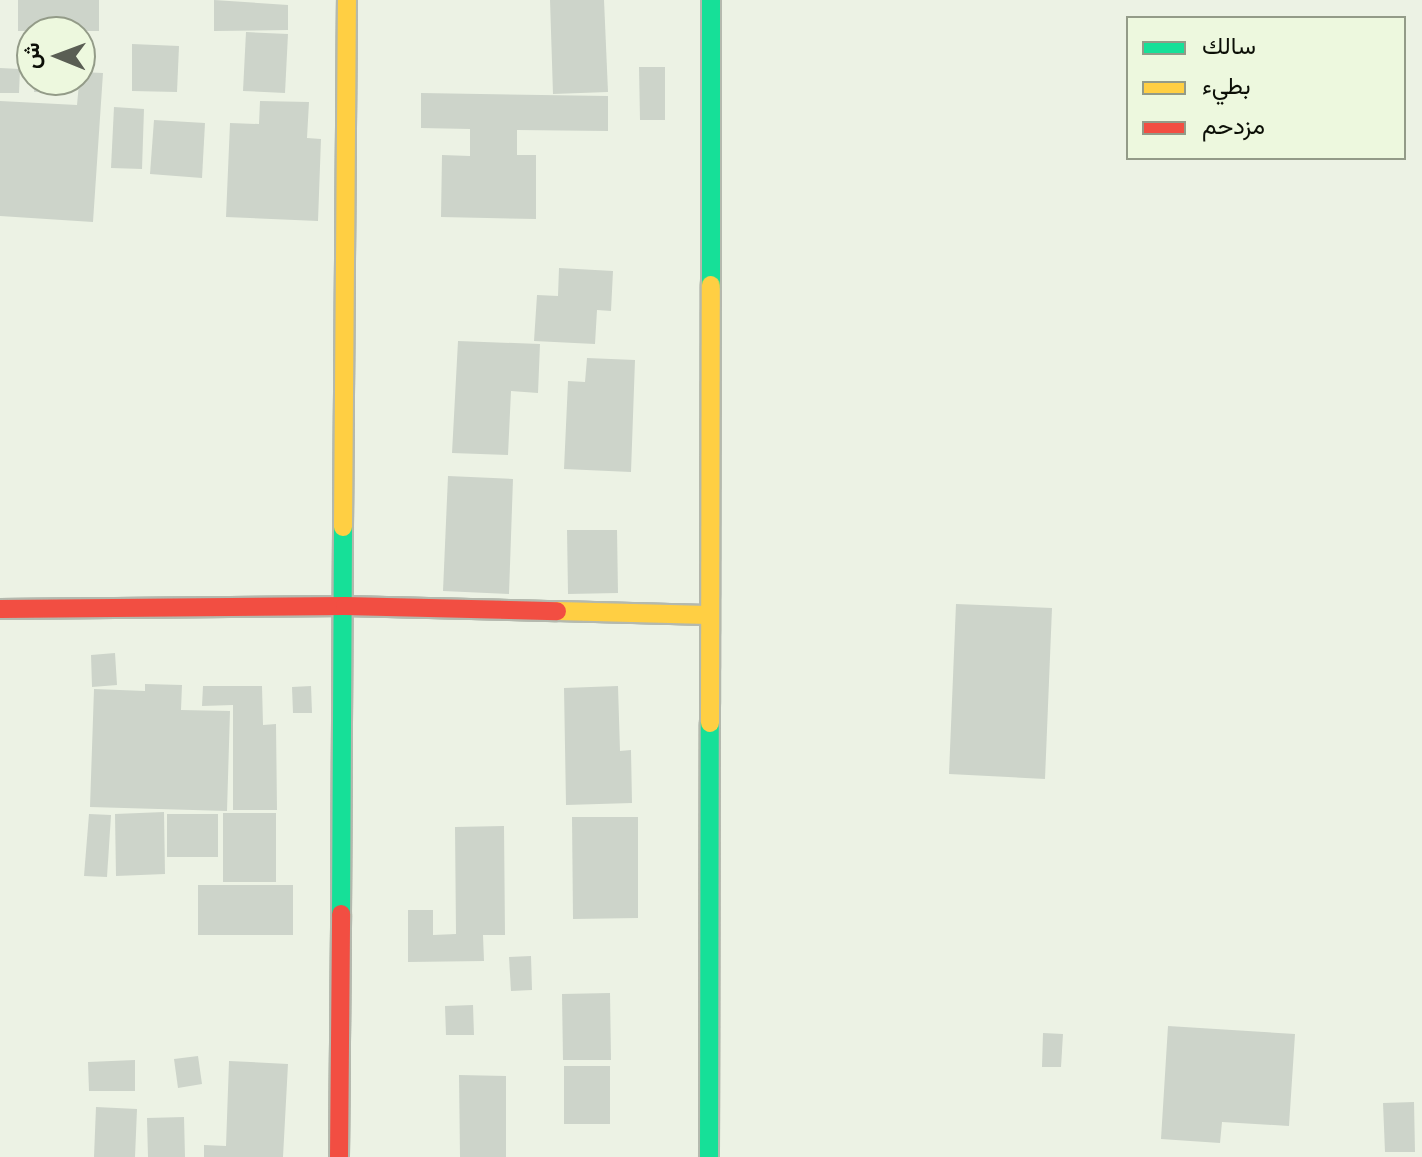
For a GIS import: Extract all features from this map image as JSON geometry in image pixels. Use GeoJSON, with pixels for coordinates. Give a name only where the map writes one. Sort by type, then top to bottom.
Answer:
{"type":"FeatureCollection","features":[{"type":"Feature","properties":{"kind":"street"},"geometry":{"type":"LineString","coordinates":[[339,1157],[347,0]]}},
{"type":"Feature","properties":{"kind":"street"},"geometry":{"type":"LineString","coordinates":[[709,1157],[711,0]]}},
{"type":"Feature","properties":{"kind":"street"},"geometry":{"type":"LineString","coordinates":[[0,609],[345,606],[708,615]]}},
{"type":"Feature","properties":{"kind":"building"},"geometry":{"type":"Polygon","coordinates":[[[18,0],[99,0],[99,31],[96,31],[96,16],[18,16],[18,0]]]}},
{"type":"Feature","properties":{"kind":"building"},"geometry":{"type":"Polygon","coordinates":[[[214,0],[288,5],[288,30],[214,31],[214,0]]]}},
{"type":"Feature","properties":{"kind":"building"},"geometry":{"type":"Polygon","coordinates":[[[550,0],[604,0],[608,92],[553,94],[550,0]]]}},
{"type":"Feature","properties":{"kind":"building"},"geometry":{"type":"Polygon","coordinates":[[[246,32],[288,34],[285,93],[243,91],[246,32]]]}},
{"type":"Feature","properties":{"kind":"building"},"geometry":{"type":"Polygon","coordinates":[[[132,44],[179,46],[177,92],[132,91],[132,44]]]}},
{"type":"Feature","properties":{"kind":"building"},"geometry":{"type":"Polygon","coordinates":[[[639,67],[665,67],[665,120],[640,120],[639,67]]]}},
{"type":"Feature","properties":{"kind":"building"},"geometry":{"type":"Polygon","coordinates":[[[0,68],[16,69],[16,93],[0,93],[0,68]]]}},
{"type":"Feature","properties":{"kind":"building"},"geometry":{"type":"Polygon","coordinates":[[[96,73],[103,73],[93,222],[0,216],[0,101],[77,105],[78,96],[96,96],[96,73]]]}},
{"type":"Feature","properties":{"kind":"building"},"geometry":{"type":"Polygon","coordinates":[[[421,93],[608,96],[608,131],[517,130],[517,155],[536,155],[536,219],[441,217],[442,155],[470,156],[470,129],[421,128],[421,93]]]}},
{"type":"Feature","properties":{"kind":"building"},"geometry":{"type":"Polygon","coordinates":[[[260,101],[309,102],[307,138],[321,139],[318,221],[226,217],[230,123],[259,124],[260,101]]]}},
{"type":"Feature","properties":{"kind":"building"},"geometry":{"type":"Polygon","coordinates":[[[114,107],[144,109],[142,169],[111,168],[114,107]]]}},
{"type":"Feature","properties":{"kind":"building"},"geometry":{"type":"Polygon","coordinates":[[[154,120],[205,123],[202,178],[150,174],[154,120]]]}},
{"type":"Feature","properties":{"kind":"building"},"geometry":{"type":"Polygon","coordinates":[[[559,268],[613,271],[611,311],[597,310],[595,344],[534,341],[537,295],[558,296],[559,268]]]}},
{"type":"Feature","properties":{"kind":"building"},"geometry":{"type":"Polygon","coordinates":[[[458,341],[540,344],[538,393],[511,391],[508,455],[452,453],[458,341]]]}},
{"type":"Feature","properties":{"kind":"building"},"geometry":{"type":"Polygon","coordinates":[[[587,358],[635,360],[631,472],[564,469],[568,381],[585,382],[587,358]]]}},
{"type":"Feature","properties":{"kind":"building"},"geometry":{"type":"Polygon","coordinates":[[[448,476],[513,479],[509,594],[443,591],[448,476]]]}},
{"type":"Feature","properties":{"kind":"building"},"geometry":{"type":"Polygon","coordinates":[[[567,530],[617,530],[618,593],[568,594],[567,530]]]}},
{"type":"Feature","properties":{"kind":"building"},"geometry":{"type":"Polygon","coordinates":[[[956,604],[1052,608],[1045,779],[949,774],[956,604]]]}},
{"type":"Feature","properties":{"kind":"building"},"geometry":{"type":"Polygon","coordinates":[[[115,653],[117,685],[92,687],[91,655],[115,653]]]}},
{"type":"Feature","properties":{"kind":"building"},"geometry":{"type":"Polygon","coordinates":[[[145,684],[182,685],[181,710],[230,711],[227,811],[90,807],[94,689],[145,691],[145,684]]]}},
{"type":"Feature","properties":{"kind":"building"},"geometry":{"type":"Polygon","coordinates":[[[203,686],[262,686],[263,725],[276,724],[277,810],[233,810],[233,705],[202,706],[203,686]]]}},
{"type":"Feature","properties":{"kind":"building"},"geometry":{"type":"Polygon","coordinates":[[[311,686],[312,713],[293,713],[292,687],[311,686]]]}},
{"type":"Feature","properties":{"kind":"building"},"geometry":{"type":"Polygon","coordinates":[[[618,686],[620,751],[631,750],[632,803],[566,805],[564,688],[618,686]]]}},
{"type":"Feature","properties":{"kind":"building"},"geometry":{"type":"Polygon","coordinates":[[[164,812],[165,874],[116,876],[115,814],[164,812]]]}},
{"type":"Feature","properties":{"kind":"building"},"geometry":{"type":"Polygon","coordinates":[[[223,813],[276,813],[276,882],[223,882],[223,813]]]}},
{"type":"Feature","properties":{"kind":"building"},"geometry":{"type":"Polygon","coordinates":[[[89,814],[111,815],[107,877],[84,876],[89,814]]]}},
{"type":"Feature","properties":{"kind":"building"},"geometry":{"type":"Polygon","coordinates":[[[167,814],[218,814],[218,857],[167,857],[167,814]]]}},
{"type":"Feature","properties":{"kind":"building"},"geometry":{"type":"Polygon","coordinates":[[[572,817],[638,817],[638,918],[573,919],[572,817]]]}},
{"type":"Feature","properties":{"kind":"building"},"geometry":{"type":"Polygon","coordinates":[[[504,826],[505,935],[483,935],[484,961],[408,962],[408,910],[433,910],[433,935],[456,934],[455,827],[504,826]]]}},
{"type":"Feature","properties":{"kind":"building"},"geometry":{"type":"Polygon","coordinates":[[[198,885],[293,885],[293,935],[198,935],[198,885]]]}},
{"type":"Feature","properties":{"kind":"building"},"geometry":{"type":"Polygon","coordinates":[[[531,956],[532,990],[511,991],[509,957],[531,956]]]}},
{"type":"Feature","properties":{"kind":"building"},"geometry":{"type":"Polygon","coordinates":[[[610,993],[611,1060],[563,1060],[562,994],[610,993]]]}},
{"type":"Feature","properties":{"kind":"building"},"geometry":{"type":"Polygon","coordinates":[[[473,1005],[474,1035],[446,1035],[445,1006],[473,1005]]]}},
{"type":"Feature","properties":{"kind":"building"},"geometry":{"type":"Polygon","coordinates":[[[1168,1026],[1295,1034],[1289,1126],[1222,1122],[1220,1143],[1161,1139],[1168,1026]]]}},
{"type":"Feature","properties":{"kind":"building"},"geometry":{"type":"Polygon","coordinates":[[[1043,1033],[1063,1034],[1061,1067],[1042,1067],[1043,1033]]]}},
{"type":"Feature","properties":{"kind":"building"},"geometry":{"type":"Polygon","coordinates":[[[198,1056],[202,1084],[178,1088],[174,1059],[198,1056]]]}},
{"type":"Feature","properties":{"kind":"building"},"geometry":{"type":"Polygon","coordinates":[[[135,1060],[135,1091],[89,1091],[88,1062],[135,1060]]]}},
{"type":"Feature","properties":{"kind":"building"},"geometry":{"type":"Polygon","coordinates":[[[229,1061],[288,1064],[283,1157],[204,1157],[204,1145],[226,1146],[229,1061]]]}},
{"type":"Feature","properties":{"kind":"building"},"geometry":{"type":"Polygon","coordinates":[[[564,1066],[610,1066],[610,1124],[564,1124],[564,1066]]]}},
{"type":"Feature","properties":{"kind":"building"},"geometry":{"type":"Polygon","coordinates":[[[459,1075],[506,1076],[506,1157],[460,1157],[459,1075]]]}},
{"type":"Feature","properties":{"kind":"building"},"geometry":{"type":"Polygon","coordinates":[[[1414,1102],[1415,1152],[1385,1152],[1383,1103],[1414,1102]]]}},
{"type":"Feature","properties":{"kind":"building"},"geometry":{"type":"Polygon","coordinates":[[[96,1107],[137,1109],[135,1157],[94,1157],[96,1107]]]}},
{"type":"Feature","properties":{"kind":"building"},"geometry":{"type":"Polygon","coordinates":[[[184,1117],[185,1157],[148,1157],[147,1118],[184,1117]]]}},
{"type":"Feature","properties":{"kind":"traffic: fast"},"geometry":{"type":"LineString","coordinates":[[711,0],[711,285]]}},
{"type":"Feature","properties":{"kind":"traffic: fast"},"geometry":{"type":"LineString","coordinates":[[341,914],[343,527]]}},
{"type":"Feature","properties":{"kind":"traffic: fast"},"geometry":{"type":"LineString","coordinates":[[709,1157],[710,723]]}},
{"type":"Feature","properties":{"kind":"traffic: slow"},"geometry":{"type":"LineString","coordinates":[[343,527],[347,0]]}},
{"type":"Feature","properties":{"kind":"traffic: slow"},"geometry":{"type":"LineString","coordinates":[[710,723],[711,285]]}},
{"type":"Feature","properties":{"kind":"traffic: slow"},"geometry":{"type":"LineString","coordinates":[[557,611],[708,615]]}},
{"type":"Feature","properties":{"kind":"traffic: jam"},"geometry":{"type":"LineString","coordinates":[[0,609],[345,606],[557,611]]}},
{"type":"Feature","properties":{"kind":"traffic: jam"},"geometry":{"type":"LineString","coordinates":[[339,1157],[341,914]]}}]}
